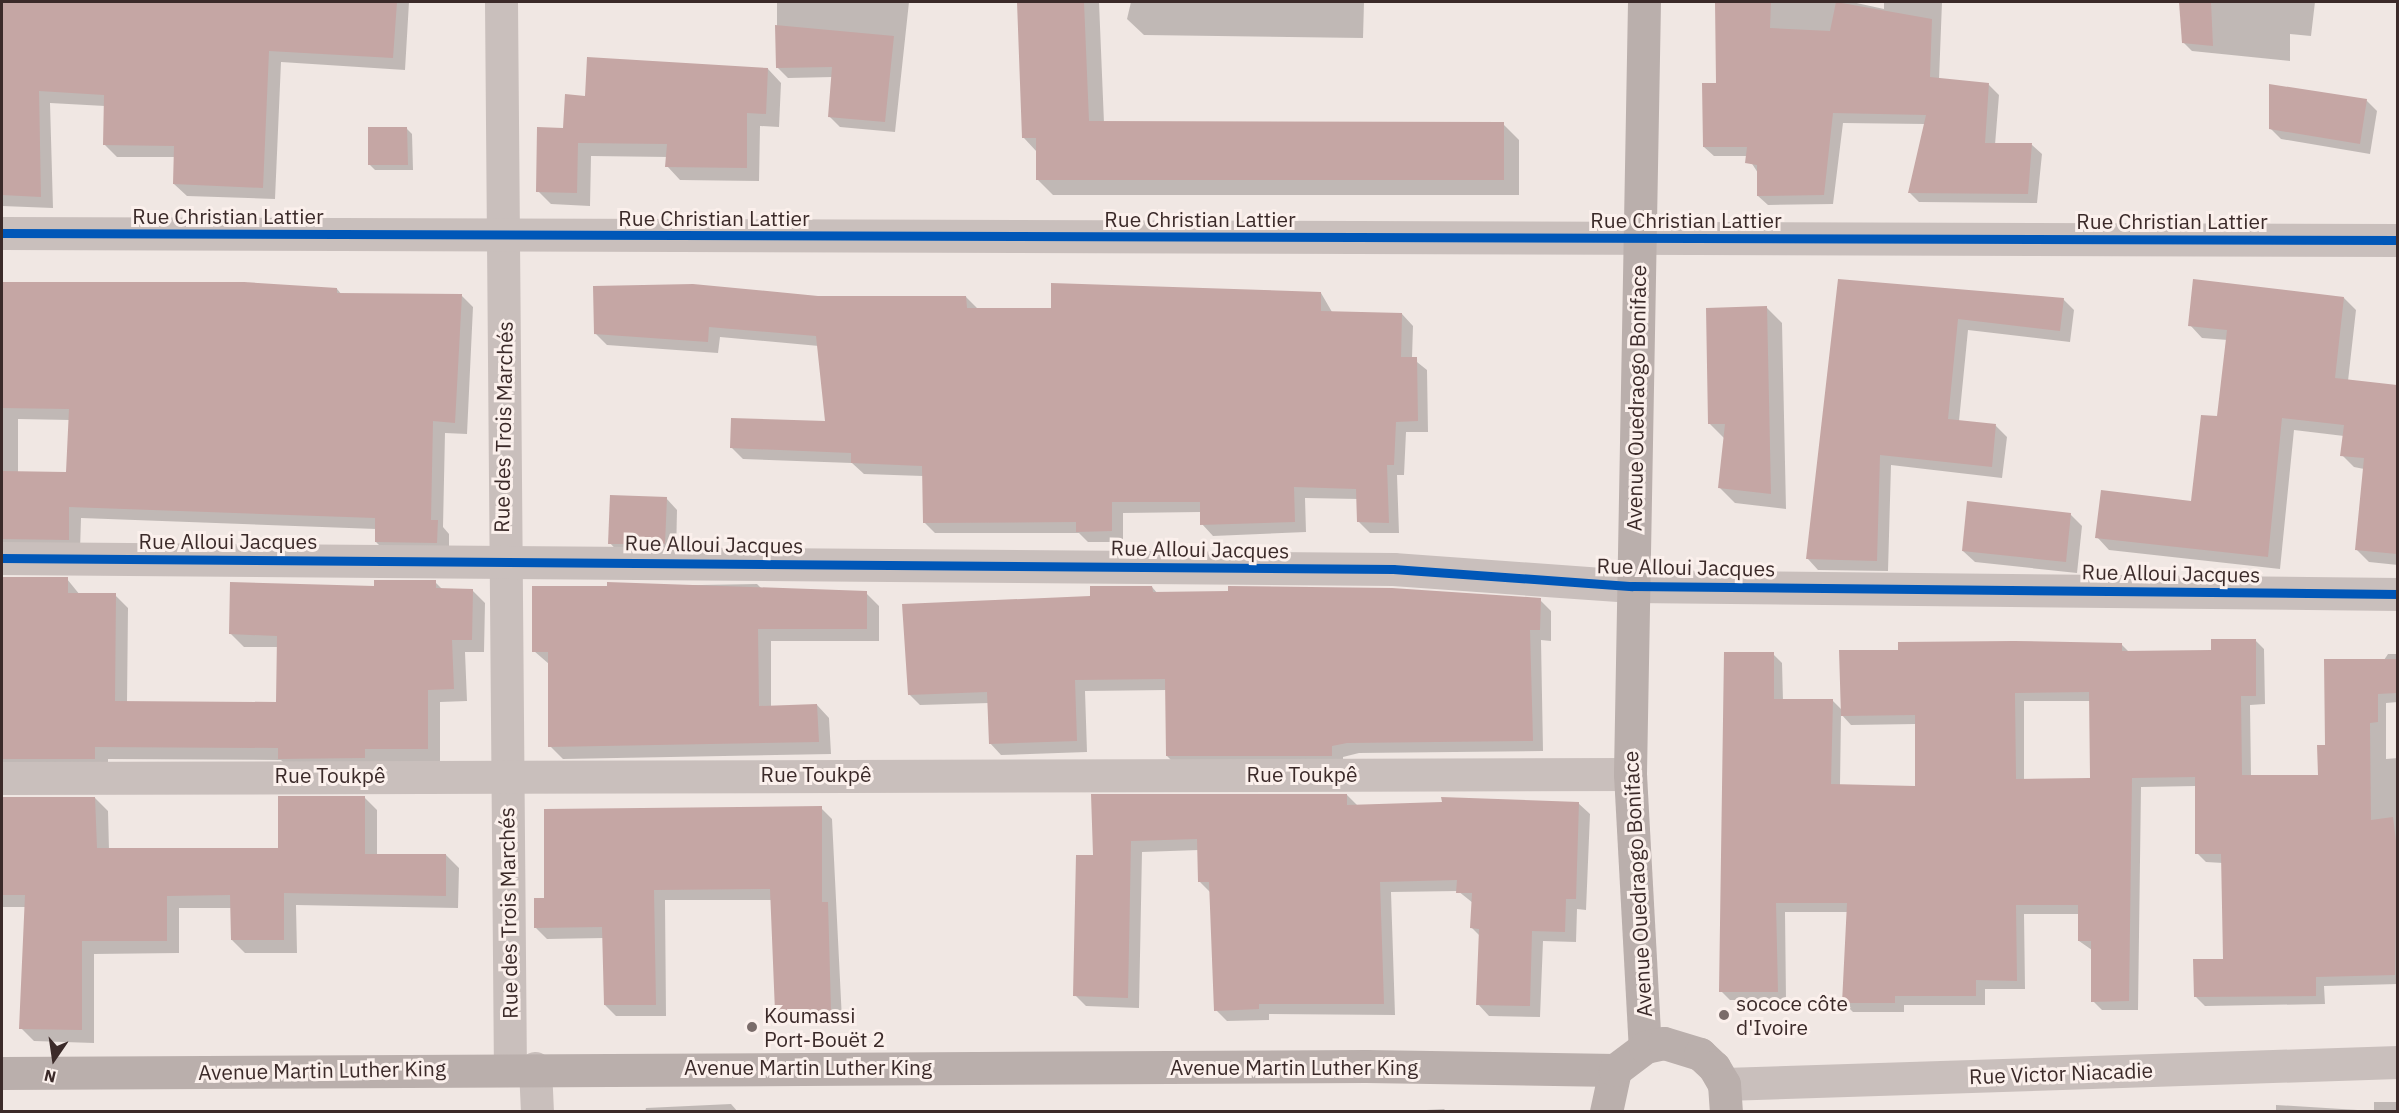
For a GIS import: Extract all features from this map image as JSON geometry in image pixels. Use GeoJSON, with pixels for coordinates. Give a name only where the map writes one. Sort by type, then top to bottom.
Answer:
{"type":"FeatureCollection","features":[{"type":"Feature","properties":{"kind":"street","name":"Rue des Trois Marchés"},"geometry":{"type":"LineString","coordinates":[[501,2],[505,236],[502,560],[507,774],[523,1068],[537,1112]]}},
{"type":"Feature","properties":{"kind":"street","name":"Avenue Ouedraogo Boniface"},"geometry":{"type":"LineString","coordinates":[[1644,2],[1630,774],[1645,1047]]}},
{"type":"Feature","properties":{"kind":"street","name":"Rue Christian Lattier"},"geometry":{"type":"LineString","coordinates":[[2,233],[2397,240]]}},
{"type":"Feature","properties":{"kind":"street","name":"Rue Alloui Jacques"},"geometry":{"type":"LineString","coordinates":[[2,558],[502,560],[1393,569],[1632,586],[2397,594]]}},
{"type":"Feature","properties":{"kind":"street","name":"Rue Toukpê"},"geometry":{"type":"LineString","coordinates":[[2,778],[507,774],[1630,774]]}},
{"type":"Feature","properties":{"kind":"street"},"geometry":{"type":"LineString","coordinates":[[1606,1112],[1615,1070],[1645,1047],[1683,1046],[1714,1067],[1725,1098]]}},
{"type":"Feature","properties":{"kind":"street","name":"Rue Victor Niacadie"},"geometry":{"type":"LineString","coordinates":[[1725,1098],[2397,1062]]}},
{"type":"Feature","properties":{"kind":"street","name":"Avenue Martin Luther King"},"geometry":{"type":"LineString","coordinates":[[2,1073],[523,1068],[1615,1070]]}},
{"type":"Feature","properties":{"kind":"building"},"geometry":{"type":"Polygon","coordinates":[[[2,2],[397,2],[393,58],[269,51],[263,188],[173,184],[174,146],[103,145],[104,95],[39,91],[41,197],[2,195],[2,2]]]}},
{"type":"Feature","properties":{"kind":"building"},"geometry":{"type":"Polygon","coordinates":[[[1017,2],[1084,2],[1089,121],[1504,122],[1504,180],[1036,180],[1036,138],[1022,138],[1017,2]]]}},
{"type":"Feature","properties":{"kind":"building"},"geometry":{"type":"Polygon","coordinates":[[[1715,2],[1771,2],[1770,28],[1830,31],[1836,2],[1932,19],[1930,77],[1989,83],[1985,143],[2032,143],[2028,194],[1908,193],[1926,115],[1833,113],[1824,195],[1757,196],[1757,165],[1745,163],[1747,147],[1703,147],[1702,83],[1716,83],[1715,2]]]}},
{"type":"Feature","properties":{"kind":"building"},"geometry":{"type":"Polygon","coordinates":[[[2179,2],[2211,2],[2213,46],[2182,43],[2179,2]]]}},
{"type":"Feature","properties":{"kind":"building"},"geometry":{"type":"Polygon","coordinates":[[[775,25],[894,36],[885,122],[828,117],[832,67],[776,68],[775,25]]]}},
{"type":"Feature","properties":{"kind":"building"},"geometry":{"type":"Polygon","coordinates":[[[587,57],[768,68],[766,114],[747,113],[747,168],[665,167],[667,144],[578,143],[577,193],[536,192],[537,127],[563,128],[565,94],[585,96],[587,57]]]}},
{"type":"Feature","properties":{"kind":"building"},"geometry":{"type":"Polygon","coordinates":[[[2269,84],[2367,99],[2360,144],[2269,129],[2269,84]]]}},
{"type":"Feature","properties":{"kind":"building"},"geometry":{"type":"Polygon","coordinates":[[[368,127],[407,127],[408,165],[368,165],[368,127]]]}},
{"type":"Feature","properties":{"kind":"building"},"geometry":{"type":"Polygon","coordinates":[[[1838,279],[2064,298],[2060,331],[1958,319],[1948,419],[1996,424],[1992,467],[1880,455],[1877,561],[1806,559],[1838,279]]]}},
{"type":"Feature","properties":{"kind":"building"},"geometry":{"type":"Polygon","coordinates":[[[2193,279],[2344,297],[2335,378],[2397,385],[2397,554],[2355,550],[2364,458],[2340,456],[2344,425],[2282,418],[2268,557],[2095,538],[2101,490],[2191,501],[2201,415],[2217,416],[2227,330],[2188,326],[2193,279]]]}},
{"type":"Feature","properties":{"kind":"building"},"geometry":{"type":"Polygon","coordinates":[[[2,282],[244,282],[337,288],[337,293],[462,294],[455,423],[433,421],[431,520],[438,520],[437,543],[375,542],[375,518],[69,507],[69,540],[2,539],[2,471],[66,472],[69,409],[2,408],[2,282]]]}},
{"type":"Feature","properties":{"kind":"building"},"geometry":{"type":"Polygon","coordinates":[[[1051,283],[1321,292],[1321,311],[1402,313],[1401,357],[1417,357],[1418,421],[1396,422],[1394,465],[1387,465],[1389,523],[1357,522],[1356,489],[1294,487],[1295,522],[1200,525],[1200,502],[1112,502],[1112,531],[1076,532],[1076,522],[923,523],[922,466],[851,463],[851,453],[730,448],[731,418],[825,421],[816,336],[709,327],[708,342],[594,334],[593,286],[693,284],[818,296],[966,296],[967,308],[1051,308],[1051,283]]]}},
{"type":"Feature","properties":{"kind":"building"},"geometry":{"type":"Polygon","coordinates":[[[1767,306],[1771,494],[1718,488],[1725,424],[1708,424],[1706,308],[1767,306]]]}},
{"type":"Feature","properties":{"kind":"building"},"geometry":{"type":"Polygon","coordinates":[[[610,495],[667,497],[665,544],[608,544],[610,495]]]}},
{"type":"Feature","properties":{"kind":"building"},"geometry":{"type":"Polygon","coordinates":[[[1967,501],[2071,513],[2066,562],[1962,551],[1967,501]]]}},
{"type":"Feature","properties":{"kind":"building"},"geometry":{"type":"Polygon","coordinates":[[[2,577],[68,577],[68,593],[116,593],[115,701],[276,702],[277,636],[229,634],[230,582],[374,586],[374,580],[436,580],[436,588],[473,589],[472,640],[452,640],[454,689],[428,690],[428,749],[365,749],[365,758],[278,759],[278,748],[95,747],[95,759],[2,759],[2,577]]]}},
{"type":"Feature","properties":{"kind":"building"},"geometry":{"type":"Polygon","coordinates":[[[607,582],[867,591],[867,629],[758,629],[759,706],[817,704],[819,742],[548,747],[548,652],[532,652],[532,586],[607,586],[607,582]]]}},
{"type":"Feature","properties":{"kind":"building"},"geometry":{"type":"Polygon","coordinates":[[[1090,586],[1152,586],[1153,592],[1228,591],[1228,586],[1392,588],[1541,598],[1540,630],[1530,630],[1533,741],[1347,743],[1332,746],[1332,756],[1166,756],[1165,679],[1075,680],[1077,741],[989,744],[987,692],[908,695],[902,604],[1090,596],[1090,586]]]}},
{"type":"Feature","properties":{"kind":"building"},"geometry":{"type":"Polygon","coordinates":[[[2211,639],[2256,639],[2256,696],[2241,696],[2242,775],[2318,775],[2317,745],[2325,745],[2324,659],[2397,659],[2397,693],[2378,694],[2378,722],[2370,723],[2371,820],[2393,817],[2397,849],[2395,975],[2316,977],[2316,996],[2194,997],[2193,959],[2223,959],[2221,854],[2195,854],[2195,777],[2132,778],[2129,1001],[2091,1002],[2091,941],[2078,941],[2078,905],[2016,905],[2017,981],[1976,980],[1976,996],[1895,996],[1895,1003],[1842,1003],[1847,903],[1776,903],[1778,992],[1719,992],[1724,652],[1774,652],[1774,699],[1833,699],[1831,784],[1915,786],[1915,715],[1841,716],[1839,650],[1898,650],[1898,642],[2014,641],[2122,643],[2122,651],[2211,650],[2211,639]],[[2089,692],[2015,693],[2016,779],[2090,778],[2089,692]]]}},
{"type":"Feature","properties":{"kind":"building"},"geometry":{"type":"Polygon","coordinates":[[[1091,794],[1347,794],[1347,805],[1442,802],[1441,797],[1579,802],[1576,899],[1566,899],[1565,932],[1532,931],[1530,1006],[1476,1005],[1479,929],[1470,928],[1472,893],[1456,893],[1457,880],[1380,882],[1384,1004],[1259,1004],[1259,1009],[1214,1011],[1209,882],[1198,882],[1197,839],[1131,841],[1128,998],[1073,996],[1076,855],[1093,855],[1091,794]]]}},
{"type":"Feature","properties":{"kind":"building"},"geometry":{"type":"Polygon","coordinates":[[[278,796],[365,796],[365,854],[446,854],[446,896],[284,893],[284,940],[231,940],[230,895],[167,896],[167,941],[82,941],[82,1030],[19,1029],[25,895],[2,895],[2,797],[95,797],[97,848],[278,848],[278,796]]]}},
{"type":"Feature","properties":{"kind":"building"},"geometry":{"type":"Polygon","coordinates":[[[822,806],[822,902],[828,902],[831,1010],[775,1012],[770,889],[654,890],[656,1005],[604,1005],[602,927],[534,928],[534,898],[544,898],[544,809],[822,806]]]}},
{"type":"Feature","properties":{"kind":"cycle path"},"geometry":{"type":"LineString","coordinates":[[2,233],[2398,240]]}},
{"type":"Feature","properties":{"kind":"cycle path"},"geometry":{"type":"LineString","coordinates":[[2,558],[1393,569],[1632,586],[2398,594]]}},
{"type":"Feature","properties":{"kind":"place","name":"sococe côte d'Ivoire"},"geometry":{"type":"Point","coordinates":[1724,1015]}},
{"type":"Feature","properties":{"kind":"place","name":"Koumassi Port-Bouët 2"},"geometry":{"type":"Point","coordinates":[752,1027]}}]}
